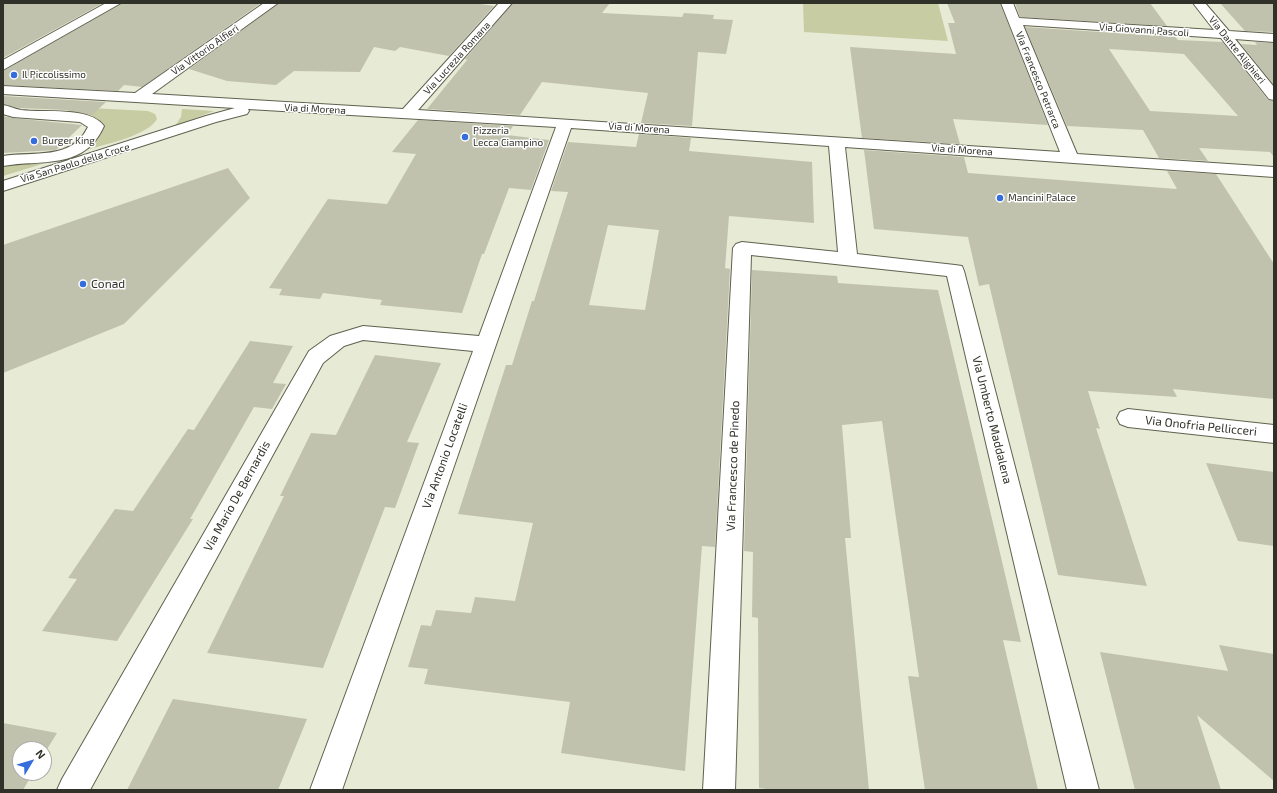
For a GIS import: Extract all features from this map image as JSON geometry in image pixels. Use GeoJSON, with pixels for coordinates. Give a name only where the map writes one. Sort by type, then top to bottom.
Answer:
{"type":"FeatureCollection","features":[{"type":"Feature","properties":{"kind":"street"},"geometry":{"type":"LineString","coordinates":[[3,66],[115,3]]}},
{"type":"Feature","properties":{"kind":"street","name":"Via Vittorio Alfieri"},"geometry":{"type":"LineString","coordinates":[[138,98],[272,3]]}},
{"type":"Feature","properties":{"kind":"street","name":"Via Lucrezia Romana"},"geometry":{"type":"LineString","coordinates":[[407,114],[506,3]]}},
{"type":"Feature","properties":{"kind":"street","name":"Via Francesco Petrarca"},"geometry":{"type":"LineString","coordinates":[[1007,3],[1070,157]]}},
{"type":"Feature","properties":{"kind":"street","name":"Via Dante Alighieri"},"geometry":{"type":"LineString","coordinates":[[1199,3],[1274,96]]}},
{"type":"Feature","properties":{"kind":"street","name":"Via Giovanni Pascoli"},"geometry":{"type":"LineString","coordinates":[[1014,21],[1274,38]]}},
{"type":"Feature","properties":{"kind":"street","name":"Via di Morena"},"geometry":{"type":"LineString","coordinates":[[3,90],[138,98],[166,110],[274,106],[565,123],[1274,172]]}},
{"type":"Feature","properties":{"kind":"street","name":"Via San Paolo della Croce"},"geometry":{"type":"LineString","coordinates":[[3,186],[148,141],[221,116],[274,106]]}},
{"type":"Feature","properties":{"kind":"street"},"geometry":{"type":"LineString","coordinates":[[3,109],[18,114],[82,118],[91,120],[96,126],[94,134],[82,145],[64,154],[44,159],[13,159],[3,161]]}},
{"type":"Feature","properties":{"kind":"street","name":"Via San Paolo della Croce"},"geometry":{"type":"LineString","coordinates":[[148,141],[161,130],[166,110]]}},
{"type":"Feature","properties":{"kind":"street","name":"Via Antonio Locatelli"},"geometry":{"type":"LineString","coordinates":[[326,790],[565,123]]}},
{"type":"Feature","properties":{"kind":"street"},"geometry":{"type":"LineString","coordinates":[[836,141],[848,259]]}},
{"type":"Feature","properties":{"kind":"street","name":"Via Francesco de Pinedo"},"geometry":{"type":"LineString","coordinates":[[719,790],[742,248],[848,259]]}},
{"type":"Feature","properties":{"kind":"street","name":"Via Umberto Maddalena"},"geometry":{"type":"LineString","coordinates":[[848,259],[955,270],[1083,790]]}},
{"type":"Feature","properties":{"kind":"street","name":"Via Mario De Bernardis"},"geometry":{"type":"LineString","coordinates":[[74,790],[316,357],[337,341],[363,333],[485,344]]}},
{"type":"Feature","properties":{"kind":"street","name":"Via Onofria Pellicceri"},"geometry":{"type":"LineString","coordinates":[[1128,418],[1274,434]]}},
{"type":"Feature","properties":{"kind":"green space"},"geometry":{"type":"Polygon","coordinates":[[[803,3],[938,3],[948,41],[804,32],[803,3]]]}},
{"type":"Feature","properties":{"kind":"green space"},"geometry":{"type":"Polygon","coordinates":[[[52,106],[148,111],[155,114],[157,119],[152,125],[135,135],[83,151],[102,131],[104,126],[100,121],[88,114],[52,106]]]}},
{"type":"Feature","properties":{"kind":"green space"},"geometry":{"type":"Polygon","coordinates":[[[182,109],[214,111],[175,126],[181,117],[182,109]]]}},
{"type":"Feature","properties":{"kind":"green space"},"geometry":{"type":"Polygon","coordinates":[[[55,160],[3,176],[3,164],[55,160]]]}},
{"type":"Feature","properties":{"kind":"building"},"geometry":{"type":"Polygon","coordinates":[[[3,3],[103,3],[3,58],[3,3]]]}},
{"type":"Feature","properties":{"kind":"building"},"geometry":{"type":"Polygon","coordinates":[[[122,3],[261,3],[142,87],[124,85],[118,91],[3,85],[3,71],[122,3]]]}},
{"type":"Feature","properties":{"kind":"building"},"geometry":{"type":"Polygon","coordinates":[[[279,3],[474,3],[494,6],[449,56],[400,47],[395,51],[374,47],[360,72],[294,71],[276,85],[227,81],[189,69],[279,3]]]}},
{"type":"Feature","properties":{"kind":"building"},"geometry":{"type":"Polygon","coordinates":[[[513,3],[610,3],[602,13],[682,17],[684,13],[714,15],[713,19],[733,20],[726,54],[698,52],[692,126],[641,123],[648,93],[542,82],[520,115],[427,109],[467,60],[465,59],[513,3]]]}},
{"type":"Feature","properties":{"kind":"building"},"geometry":{"type":"Polygon","coordinates":[[[947,3],[1000,3],[1048,125],[953,119],[960,144],[862,138],[850,47],[956,54],[948,23],[955,23],[947,3]]]}},
{"type":"Feature","properties":{"kind":"building"},"geometry":{"type":"Polygon","coordinates":[[[1015,3],[1150,3],[1167,26],[1020,17],[1015,3]]]}},
{"type":"Feature","properties":{"kind":"building"},"geometry":{"type":"Polygon","coordinates":[[[1220,3],[1274,3],[1274,32],[1245,31],[1220,3]]]}},
{"type":"Feature","properties":{"kind":"building"},"geometry":{"type":"Polygon","coordinates":[[[1025,27],[1175,37],[1178,40],[1223,42],[1268,100],[1274,101],[1274,157],[1270,152],[1199,148],[1208,161],[1159,158],[1143,130],[1067,126],[1025,27]],[[1109,49],[1150,111],[1238,116],[1184,54],[1109,49]]]}},
{"type":"Feature","properties":{"kind":"building"},"geometry":{"type":"Polygon","coordinates":[[[1255,42],[1274,43],[1274,85],[1241,44],[1257,45],[1255,42]]]}},
{"type":"Feature","properties":{"kind":"building"},"geometry":{"type":"Polygon","coordinates":[[[3,96],[106,102],[92,115],[66,110],[19,108],[3,104],[3,96]]]}},
{"type":"Feature","properties":{"kind":"building","name":"Burger King"},"geometry":{"type":"Polygon","coordinates":[[[3,116],[82,125],[56,150],[3,153],[3,116]]]}},
{"type":"Feature","properties":{"kind":"building"},"geometry":{"type":"Polygon","coordinates":[[[418,120],[513,126],[507,135],[549,140],[531,190],[509,188],[484,254],[482,254],[462,313],[380,305],[382,300],[323,293],[320,299],[279,295],[282,289],[269,288],[328,199],[387,204],[416,154],[392,152],[418,120]]]}},
{"type":"Feature","properties":{"kind":"building"},"geometry":{"type":"Polygon","coordinates":[[[639,134],[691,138],[689,151],[812,162],[814,223],[729,216],[725,268],[730,269],[715,547],[702,546],[685,771],[561,753],[570,702],[424,684],[428,669],[408,667],[421,625],[431,626],[436,610],[471,613],[475,597],[515,601],[533,523],[458,514],[506,365],[512,365],[532,301],[534,301],[568,192],[551,191],[568,142],[636,147],[639,134]],[[608,225],[589,305],[645,310],[659,230],[608,225]]]}},
{"type":"Feature","properties":{"kind":"building"},"geometry":{"type":"Polygon","coordinates":[[[864,150],[964,157],[968,173],[1177,189],[1167,171],[1216,174],[1274,264],[1274,399],[1173,389],[1177,397],[1088,391],[1100,429],[1096,428],[1147,586],[1058,575],[989,284],[979,286],[968,237],[874,229],[864,150]]]}},
{"type":"Feature","properties":{"kind":"building","name":"Conad"},"geometry":{"type":"Polygon","coordinates":[[[228,168],[250,198],[124,324],[3,373],[3,245],[228,168]]]}},
{"type":"Feature","properties":{"kind":"building"},"geometry":{"type":"Polygon","coordinates":[[[752,270],[837,276],[838,283],[938,290],[1021,642],[1003,640],[1038,790],[925,790],[908,676],[919,677],[882,421],[842,425],[851,538],[845,538],[869,790],[774,790],[759,788],[758,618],[752,617],[753,552],[744,551],[752,270]]]}},
{"type":"Feature","properties":{"kind":"building"},"geometry":{"type":"Polygon","coordinates":[[[250,341],[293,346],[273,383],[286,384],[272,409],[254,407],[190,519],[193,519],[117,641],[42,631],[77,579],[68,578],[115,509],[133,511],[188,429],[194,430],[250,341]]]}},
{"type":"Feature","properties":{"kind":"building"},"geometry":{"type":"Polygon","coordinates":[[[375,355],[441,363],[407,442],[419,443],[395,508],[385,507],[323,668],[207,653],[284,496],[280,496],[311,433],[336,435],[375,355]]]}},
{"type":"Feature","properties":{"kind":"building"},"geometry":{"type":"Polygon","coordinates":[[[1206,463],[1274,472],[1274,546],[1238,541],[1206,463]]]}},
{"type":"Feature","properties":{"kind":"building"},"geometry":{"type":"Polygon","coordinates":[[[1219,645],[1274,654],[1274,781],[1197,715],[1221,790],[1135,790],[1100,652],[1228,671],[1219,645]]]}},
{"type":"Feature","properties":{"kind":"building"},"geometry":{"type":"Polygon","coordinates":[[[173,699],[307,719],[278,790],[127,790],[173,699]]]}},
{"type":"Feature","properties":{"kind":"building"},"geometry":{"type":"Polygon","coordinates":[[[3,723],[57,733],[52,741],[12,741],[12,781],[28,781],[23,790],[3,790],[3,723]]]}},
{"type":"Feature","properties":{"kind":"place","name":"Il Piccolissimo"},"geometry":{"type":"Point","coordinates":[14,75]}},
{"type":"Feature","properties":{"kind":"place","name":"Pizzeria Lecca Ciampino"},"geometry":{"type":"Point","coordinates":[465,137]}},
{"type":"Feature","properties":{"kind":"place","name":"Burger King"},"geometry":{"type":"Point","coordinates":[34,141]}},
{"type":"Feature","properties":{"kind":"place","name":"Mancini Palace"},"geometry":{"type":"Point","coordinates":[1000,198]}},
{"type":"Feature","properties":{"kind":"place","name":"Conad"},"geometry":{"type":"Point","coordinates":[83,284]}}]}
